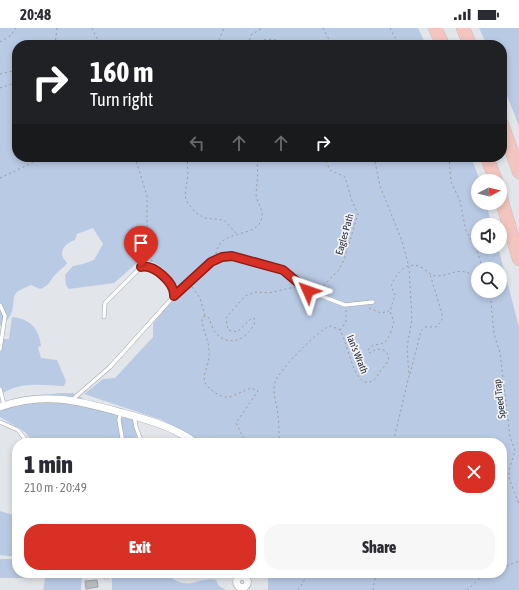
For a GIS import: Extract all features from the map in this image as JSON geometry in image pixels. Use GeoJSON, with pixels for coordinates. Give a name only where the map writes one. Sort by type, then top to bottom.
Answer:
{"type":"FeatureCollection","features":[{"type":"Feature","properties":{"kind":"highway"},"geometry":{"type":"LineString","coordinates":[[435,28],[441,40]]}},
{"type":"Feature","properties":{"kind":"highway"},"geometry":{"type":"LineString","coordinates":[[463,28],[468,40]]}},
{"type":"Feature","properties":{"kind":"highway"},"geometry":{"type":"LineString","coordinates":[[507,138],[519,172]]}},
{"type":"Feature","properties":{"kind":"highway"},"geometry":{"type":"LineString","coordinates":[[489,162],[493,174]]}},
{"type":"Feature","properties":{"kind":"highway"},"geometry":{"type":"LineString","coordinates":[[504,210],[519,259]]}},
{"type":"Feature","properties":{"kind":"street"},"geometry":{"type":"LineString","coordinates":[[2,406],[38,399],[73,399],[165,426],[188,438]]}},
{"type":"Feature","properties":{"kind":"lane"},"geometry":{"type":"LineString","coordinates":[[73,399],[110,367],[174,296],[211,262],[218,258],[239,256],[273,266],[288,273],[304,288],[344,305],[373,302]]}},
{"type":"Feature","properties":{"kind":"lane"},"geometry":{"type":"LineString","coordinates":[[104,317],[104,304],[138,269],[144,266],[153,268],[172,286],[174,296]]}},
{"type":"Feature","properties":{"kind":"lane"},"geometry":{"type":"LineString","coordinates":[[0,305],[5,316],[0,349]]}},
{"type":"Feature","properties":{"kind":"lane"},"geometry":{"type":"LineString","coordinates":[[0,389],[2,406]]}},
{"type":"Feature","properties":{"kind":"lane"},"geometry":{"type":"LineString","coordinates":[[121,412],[119,420],[122,438]]}},
{"type":"Feature","properties":{"kind":"lane"},"geometry":{"type":"LineString","coordinates":[[134,416],[140,438]]}},
{"type":"Feature","properties":{"kind":"lane"},"geometry":{"type":"LineString","coordinates":[[0,422],[15,428],[24,438]]}},
{"type":"Feature","properties":{"kind":"path"},"geometry":{"type":"LineString","coordinates":[[0,42],[10,36],[16,28]]}},
{"type":"Feature","properties":{"kind":"path"},"geometry":{"type":"LineString","coordinates":[[56,40],[57,28]]}},
{"type":"Feature","properties":{"kind":"path"},"geometry":{"type":"LineString","coordinates":[[92,28],[98,40]]}},
{"type":"Feature","properties":{"kind":"path"},"geometry":{"type":"LineString","coordinates":[[219,40],[224,28]]}},
{"type":"Feature","properties":{"kind":"path"},"geometry":{"type":"LineString","coordinates":[[250,40],[251,35],[262,28]]}},
{"type":"Feature","properties":{"kind":"path"},"geometry":{"type":"LineString","coordinates":[[323,28],[329,40]]}},
{"type":"Feature","properties":{"kind":"path"},"geometry":{"type":"LineString","coordinates":[[390,28],[397,40]]}},
{"type":"Feature","properties":{"kind":"path"},"geometry":{"type":"LineString","coordinates":[[259,40],[273,40]]}},
{"type":"Feature","properties":{"kind":"path"},"geometry":{"type":"LineString","coordinates":[[0,74],[12,71]]}},
{"type":"Feature","properties":{"kind":"path"},"geometry":{"type":"LineString","coordinates":[[0,88],[12,84]]}},
{"type":"Feature","properties":{"kind":"path"},"geometry":{"type":"LineString","coordinates":[[0,178],[32,162]]}},
{"type":"Feature","properties":{"kind":"path"},"geometry":{"type":"LineString","coordinates":[[137,162],[147,196],[148,246],[153,268]]}},
{"type":"Feature","properties":{"kind":"path"},"geometry":{"type":"LineString","coordinates":[[187,162],[188,175],[185,196],[190,208],[204,218],[224,220],[236,233]]}},
{"type":"Feature","properties":{"kind":"path"},"geometry":{"type":"LineString","coordinates":[[218,258],[216,254],[219,245],[236,233],[253,230],[261,221],[262,216],[257,198],[259,172],[257,162]]}},
{"type":"Feature","properties":{"kind":"path","name":"Eagles Path"},"geometry":{"type":"LineString","coordinates":[[318,295],[324,283],[339,270],[344,260],[358,214],[352,201],[345,177],[330,170],[326,162]]}},
{"type":"Feature","properties":{"kind":"path"},"geometry":{"type":"LineString","coordinates":[[375,162],[380,186],[402,241],[409,267],[412,320],[407,347],[409,376]]}},
{"type":"Feature","properties":{"kind":"path"},"geometry":{"type":"LineString","coordinates":[[449,162],[451,182],[460,201],[466,231],[476,248],[481,262]]}},
{"type":"Feature","properties":{"kind":"path"},"geometry":{"type":"LineString","coordinates":[[409,267],[419,266],[429,273],[438,276],[464,270],[471,274]]}},
{"type":"Feature","properties":{"kind":"path","name":"Ian's Wrath"},"geometry":{"type":"LineString","coordinates":[[279,438],[279,418],[274,393],[277,377],[300,350],[324,328],[330,326],[340,330],[347,351],[359,378],[364,382],[372,382],[377,379],[389,360],[387,353],[384,350],[377,349],[369,353],[368,350],[372,346],[386,341],[394,322],[390,311],[395,295],[391,286],[396,276],[402,269],[409,267]]}},
{"type":"Feature","properties":{"kind":"path"},"geometry":{"type":"LineString","coordinates":[[394,438],[421,331],[428,327],[436,327],[442,321],[442,314],[429,273]]}},
{"type":"Feature","properties":{"kind":"path"},"geometry":{"type":"LineString","coordinates":[[186,285],[198,294],[205,316],[209,318],[213,328],[220,336],[227,341],[236,341],[246,336],[255,322],[254,318],[250,318],[237,332],[228,330],[226,318],[230,311],[236,307],[242,298],[250,294],[269,293],[286,288],[304,288]]}},
{"type":"Feature","properties":{"kind":"path","name":"Speed Trap"},"geometry":{"type":"LineString","coordinates":[[491,298],[494,334],[500,353],[510,437],[515,451],[509,478],[519,504]]}},
{"type":"Feature","properties":{"kind":"path"},"geometry":{"type":"LineString","coordinates":[[358,304],[381,313],[390,311]]}},
{"type":"Feature","properties":{"kind":"path"},"geometry":{"type":"LineString","coordinates":[[340,330],[344,327],[347,317],[344,305]]}},
{"type":"Feature","properties":{"kind":"path"},"geometry":{"type":"LineString","coordinates":[[205,316],[202,322],[210,353],[203,377],[205,384],[223,398],[230,397],[251,388],[258,391],[236,423],[244,438]]}},
{"type":"Feature","properties":{"kind":"path"},"geometry":{"type":"LineString","coordinates":[[507,566],[519,561]]}},
{"type":"Feature","properties":{"kind":"path"},"geometry":{"type":"LineString","coordinates":[[298,590],[306,578]]}},
{"type":"Feature","properties":{"kind":"path"},"geometry":{"type":"LineString","coordinates":[[373,590],[375,578]]}},
{"type":"Feature","properties":{"kind":"path"},"geometry":{"type":"LineString","coordinates":[[467,590],[480,578]]}},
{"type":"Feature","properties":{"kind":"shaded area"},"geometry":{"type":"Polygon","coordinates":[[[0,28],[418,28],[424,40],[12,40],[12,162],[473,162],[477,174],[471,174],[471,210],[488,210],[490,218],[471,218],[471,254],[500,254],[502,262],[471,262],[471,298],[507,298],[507,281],[519,327],[519,590],[268,590],[268,578],[507,578],[507,438],[193,438],[162,420],[84,394],[103,379],[115,378],[153,337],[153,324],[178,292],[178,287],[161,267],[144,261],[138,262],[114,283],[69,289],[66,285],[65,275],[73,266],[94,260],[103,244],[93,228],[77,234],[75,240],[65,246],[62,255],[63,259],[67,263],[46,286],[40,289],[31,285],[17,292],[10,316],[0,326],[0,28]]]}},
{"type":"Feature","properties":{"kind":"shaded area"},"geometry":{"type":"Polygon","coordinates":[[[479,28],[519,28],[519,126],[507,96],[507,40],[485,40],[479,28]]]}},
{"type":"Feature","properties":{"kind":"shaded area"},"geometry":{"type":"Polygon","coordinates":[[[12,317],[29,322],[36,329],[40,340],[41,346],[38,347],[41,358],[57,360],[66,381],[64,386],[23,386],[0,395],[0,339],[9,339],[12,317]]]}},
{"type":"Feature","properties":{"kind":"shaded area"},"geometry":{"type":"Polygon","coordinates":[[[73,393],[94,404],[113,406],[118,411],[133,414],[137,438],[29,438],[25,432],[0,417],[0,408],[6,403],[20,397],[73,393]]]}},
{"type":"Feature","properties":{"kind":"shaded area"},"geometry":{"type":"Polygon","coordinates":[[[0,511],[12,515],[12,556],[0,555],[0,511]]]}},
{"type":"Feature","properties":{"kind":"shaded area"},"geometry":{"type":"Polygon","coordinates":[[[0,559],[12,559],[12,578],[0,578],[0,559]]]}},
{"type":"Feature","properties":{"kind":"shaded area"},"geometry":{"type":"Polygon","coordinates":[[[45,578],[82,578],[81,590],[43,590],[45,578]]]}},
{"type":"Feature","properties":{"kind":"shaded area"},"geometry":{"type":"Polygon","coordinates":[[[112,578],[173,578],[179,582],[185,583],[211,579],[216,580],[219,586],[226,590],[112,590],[112,578]]]}},
{"type":"Feature","properties":{"kind":"building"},"geometry":{"type":"Polygon","coordinates":[[[97,580],[98,587],[86,589],[85,581],[97,580]]]}},
{"type":"Feature","properties":{"kind":"route"},"geometry":{"type":"LineString","coordinates":[[141,267],[147,266],[153,268],[172,286],[174,296],[211,262],[227,256],[239,256],[283,270],[308,291]]}}]}
